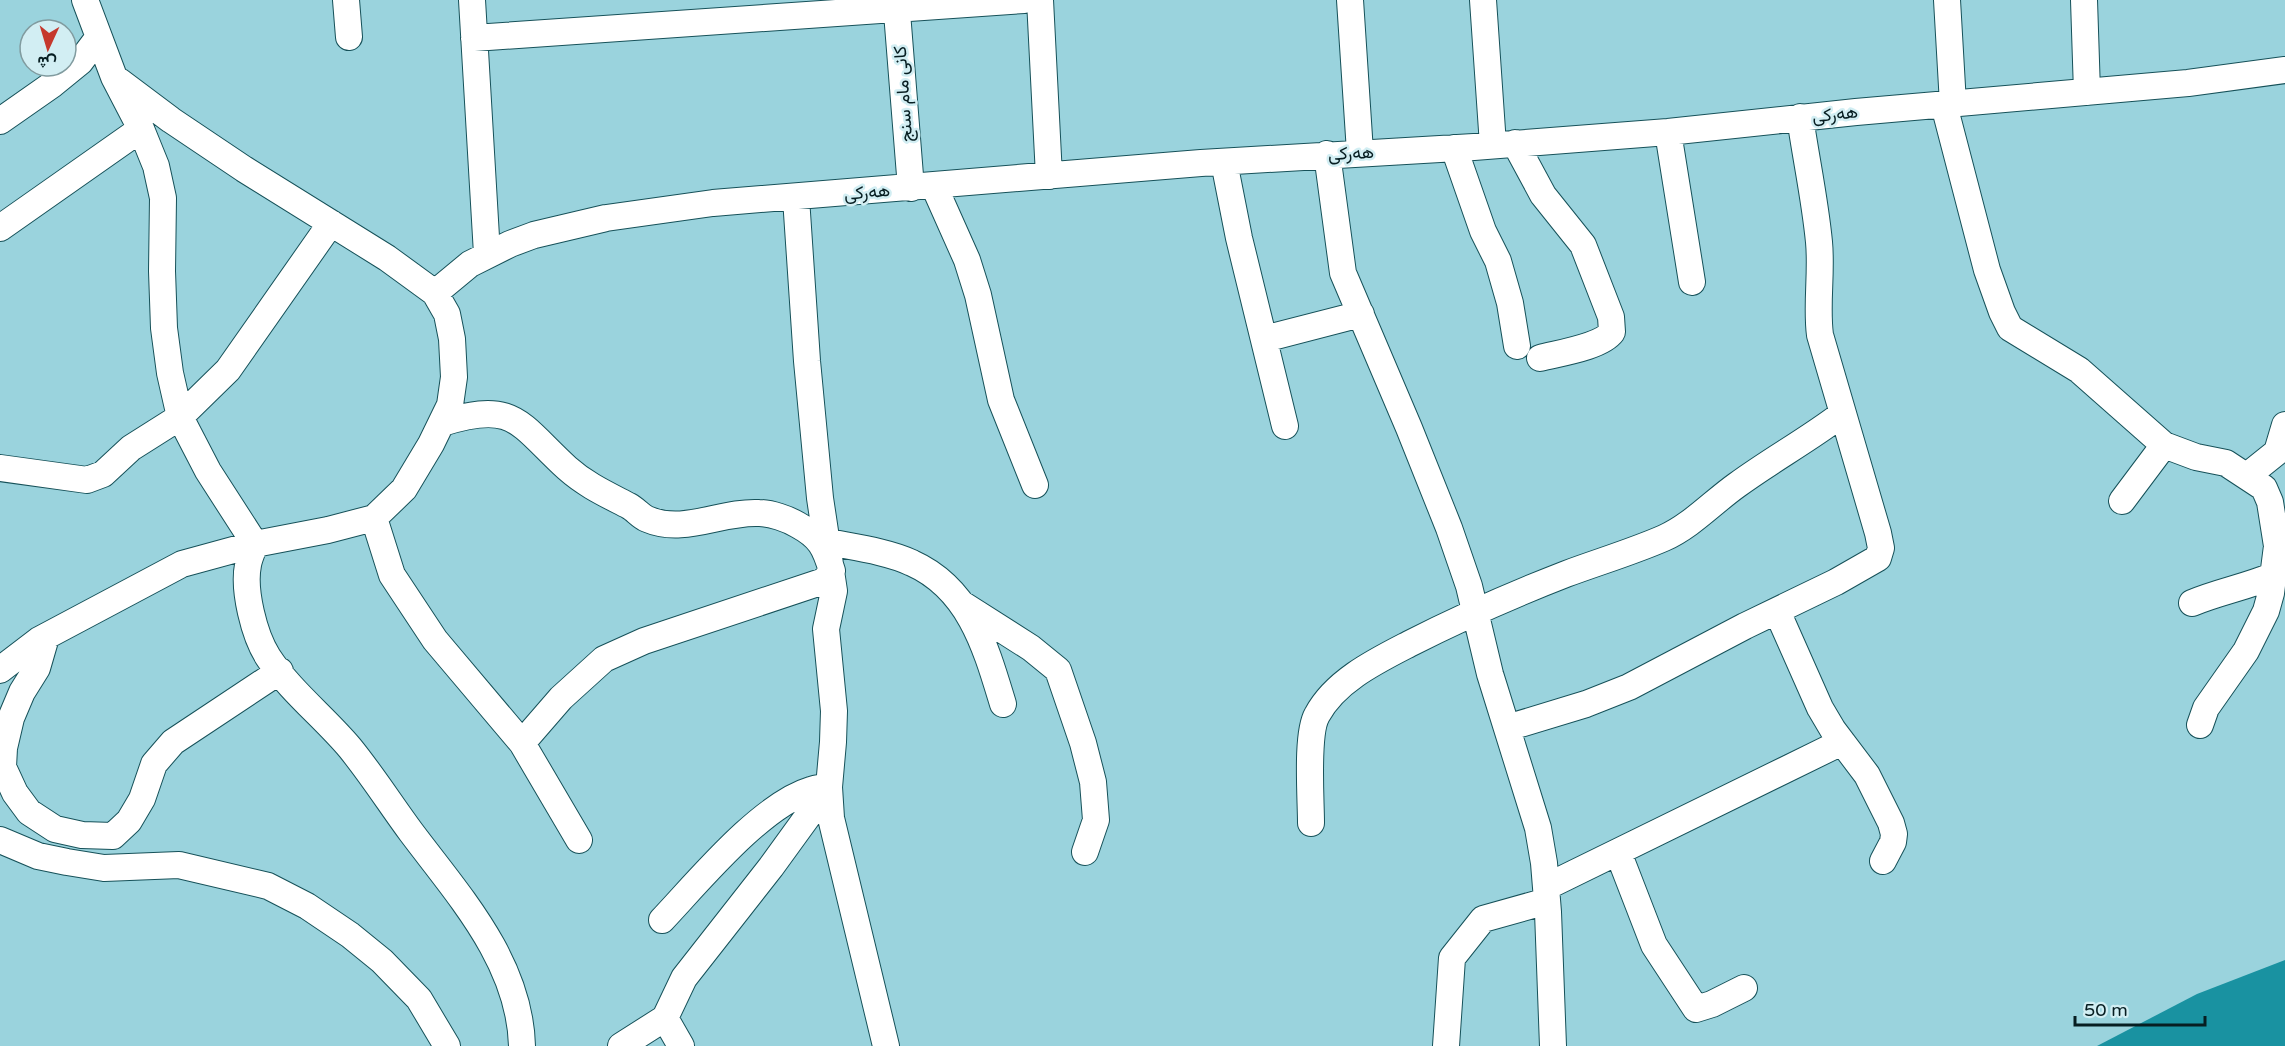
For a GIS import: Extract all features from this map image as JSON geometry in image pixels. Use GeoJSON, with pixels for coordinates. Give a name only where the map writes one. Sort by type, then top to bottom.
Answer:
{"type":"FeatureCollection","features":[{"type":"Feature","properties":{"kind":"street"},"geometry":{"type":"LineString","coordinates":[[85,0],[114,77],[141,129],[156,166],[163,198],[164,328],[170,373],[180,417],[208,471],[255,544]]}},
{"type":"Feature","properties":{"kind":"street"},"geometry":{"type":"LineString","coordinates":[[346,0],[349,37]]}},
{"type":"Feature","properties":{"kind":"street"},"geometry":{"type":"LineString","coordinates":[[472,0],[487,254]]}},
{"type":"Feature","properties":{"kind":"street"},"geometry":{"type":"LineString","coordinates":[[474,38],[897,4],[1024,0]]}},
{"type":"Feature","properties":{"kind":"street"},"geometry":{"type":"LineString","coordinates":[[1040,0],[1049,176]]}},
{"type":"Feature","properties":{"kind":"street"},"geometry":{"type":"LineString","coordinates":[[1350,0],[1360,152]]}},
{"type":"Feature","properties":{"kind":"street"},"geometry":{"type":"LineString","coordinates":[[1483,0],[1504,144],[1583,245],[1611,317],[1612,333],[1608,338],[1540,358]]}},
{"type":"Feature","properties":{"kind":"street"},"geometry":{"type":"LineString","coordinates":[[1947,0],[1948,104],[1987,270],[2010,328],[2079,370],[2164,445],[2196,457],[2226,463],[2264,488],[2270,502],[2281,547],[2272,576],[2271,593],[2266,611],[2234,671],[2206,708],[2200,724]]}},
{"type":"Feature","properties":{"kind":"street"},"geometry":{"type":"LineString","coordinates":[[2084,0],[2087,92]]}},
{"type":"Feature","properties":{"kind":"street","name":"کانی مام سنج"},"geometry":{"type":"LineString","coordinates":[[897,4],[922,187],[967,260],[978,295],[1001,400],[1035,486]]}},
{"type":"Feature","properties":{"kind":"street"},"geometry":{"type":"LineString","coordinates":[[0,120],[53,84],[80,62],[98,38]]}},
{"type":"Feature","properties":{"kind":"street","name":"هەرکی"},"geometry":{"type":"LineString","coordinates":[[435,293],[470,264],[487,254],[534,235],[606,218],[713,204],[1327,154],[1454,148],[1668,132],[1800,117],[2188,83],[2285,70]]}},
{"type":"Feature","properties":{"kind":"street"},"geometry":{"type":"LineString","coordinates":[[0,670],[46,637],[182,564],[255,544],[328,530],[374,518],[404,489],[450,405],[454,377],[453,339],[447,314],[435,293],[387,258],[244,169],[171,120],[114,77]]}},
{"type":"Feature","properties":{"kind":"street"},"geometry":{"type":"LineString","coordinates":[[1507,728],[1587,704],[1629,687],[1836,582],[1878,558],[1881,548],[1878,533],[1850,432],[1842,414],[1818,318],[1821,286],[1819,242],[1800,117]]}},
{"type":"Feature","properties":{"kind":"street"},"geometry":{"type":"LineString","coordinates":[[0,228],[141,129]]}},
{"type":"Feature","properties":{"kind":"street"},"geometry":{"type":"LineString","coordinates":[[1668,132],[1692,282]]}},
{"type":"Feature","properties":{"kind":"street"},"geometry":{"type":"LineString","coordinates":[[1454,148],[1483,231],[1498,261],[1510,303],[1517,346]]}},
{"type":"Feature","properties":{"kind":"street"},"geometry":{"type":"LineString","coordinates":[[1327,154],[1343,273],[1449,528],[1469,586],[1490,674],[1538,828],[1546,894],[1553,1046]]}},
{"type":"Feature","properties":{"kind":"street"},"geometry":{"type":"LineString","coordinates":[[1224,162],[1239,238],[1285,426]]}},
{"type":"Feature","properties":{"kind":"street"},"geometry":{"type":"LineString","coordinates":[[796,198],[808,372],[820,498],[834,591],[826,629],[834,711],[829,788],[831,818],[886,1046]]}},
{"type":"Feature","properties":{"kind":"street"},"geometry":{"type":"LineString","coordinates":[[0,468],[87,480],[103,474],[131,448],[180,417],[228,370],[331,223]]}},
{"type":"Feature","properties":{"kind":"street"},"geometry":{"type":"LineString","coordinates":[[1264,339],[1361,314]]}},
{"type":"Feature","properties":{"kind":"street"},"geometry":{"type":"LineString","coordinates":[[442,423],[469,414],[496,414],[517,420],[540,439],[567,468],[597,491],[631,507],[645,518],[664,525],[693,524],[725,516],[760,512],[791,521],[810,531],[825,547],[832,570]]}},
{"type":"Feature","properties":{"kind":"street"},"geometry":{"type":"LineString","coordinates":[[1311,823],[1312,733],[1315,717],[1324,704],[1347,681],[1373,662],[1475,611],[1664,538],[1685,526],[1740,482],[1809,439],[1842,414]]}},
{"type":"Feature","properties":{"kind":"street"},"geometry":{"type":"LineString","coordinates":[[2247,476],[2277,452],[2285,425]]}},
{"type":"Feature","properties":{"kind":"street"},"geometry":{"type":"LineString","coordinates":[[2122,501],[2164,445]]}},
{"type":"Feature","properties":{"kind":"street"},"geometry":{"type":"LineString","coordinates":[[374,518],[392,575],[435,640],[522,743],[579,840]]}},
{"type":"Feature","properties":{"kind":"street"},"geometry":{"type":"LineString","coordinates":[[828,542],[911,562],[939,578],[962,604],[985,644],[1003,704]]}},
{"type":"Feature","properties":{"kind":"street"},"geometry":{"type":"LineString","coordinates":[[255,544],[248,566],[249,600],[252,621],[268,656],[350,747],[482,926],[504,970],[515,999],[522,1027],[522,1046]]}},
{"type":"Feature","properties":{"kind":"street"},"geometry":{"type":"LineString","coordinates":[[522,743],[561,698],[604,658],[644,641],[824,581],[832,570]]}},
{"type":"Feature","properties":{"kind":"street"},"geometry":{"type":"LineString","coordinates":[[2192,603],[2212,594],[2247,587],[2272,576]]}},
{"type":"Feature","properties":{"kind":"street"},"geometry":{"type":"LineString","coordinates":[[962,604],[1031,648],[1058,670],[1083,743],[1093,782],[1096,820],[1085,852]]}},
{"type":"Feature","properties":{"kind":"street"},"geometry":{"type":"LineString","coordinates":[[1777,611],[1820,708],[1867,775],[1892,823],[1893,842],[1883,861]]}},
{"type":"Feature","properties":{"kind":"street"},"geometry":{"type":"LineString","coordinates":[[46,637],[37,668],[22,692],[11,717],[4,748],[3,767],[15,793],[29,812],[55,829],[82,835],[113,836],[129,821],[142,799],[154,764],[173,742],[280,671]]}},
{"type":"Feature","properties":{"kind":"street"},"geometry":{"type":"LineString","coordinates":[[1446,1046],[1452,958],[1483,919],[1546,894],[1618,852],[1842,742]]}},
{"type":"Feature","properties":{"kind":"street"},"geometry":{"type":"LineString","coordinates":[[662,920],[726,853],[782,803],[811,790],[829,788]]}},
{"type":"Feature","properties":{"kind":"street"},"geometry":{"type":"LineString","coordinates":[[621,1046],[665,1018],[684,978],[771,867],[829,788]]}},
{"type":"Feature","properties":{"kind":"street"},"geometry":{"type":"LineString","coordinates":[[0,840],[38,856],[67,862],[104,868],[179,865],[268,886],[307,906],[342,929],[382,961],[419,999],[447,1046]]}},
{"type":"Feature","properties":{"kind":"street"},"geometry":{"type":"LineString","coordinates":[[1618,852],[1653,945],[1696,1009],[1712,1004],[1744,988]]}},
{"type":"Feature","properties":{"kind":"street"},"geometry":{"type":"LineString","coordinates":[[665,1018],[681,1046]]}},
{"type":"Feature","properties":{"kind":"water"},"geometry":{"type":"Polygon","coordinates":[[[2285,960],[2285,1046],[2097,1046],[2197,994],[2285,960]]]}}]}
